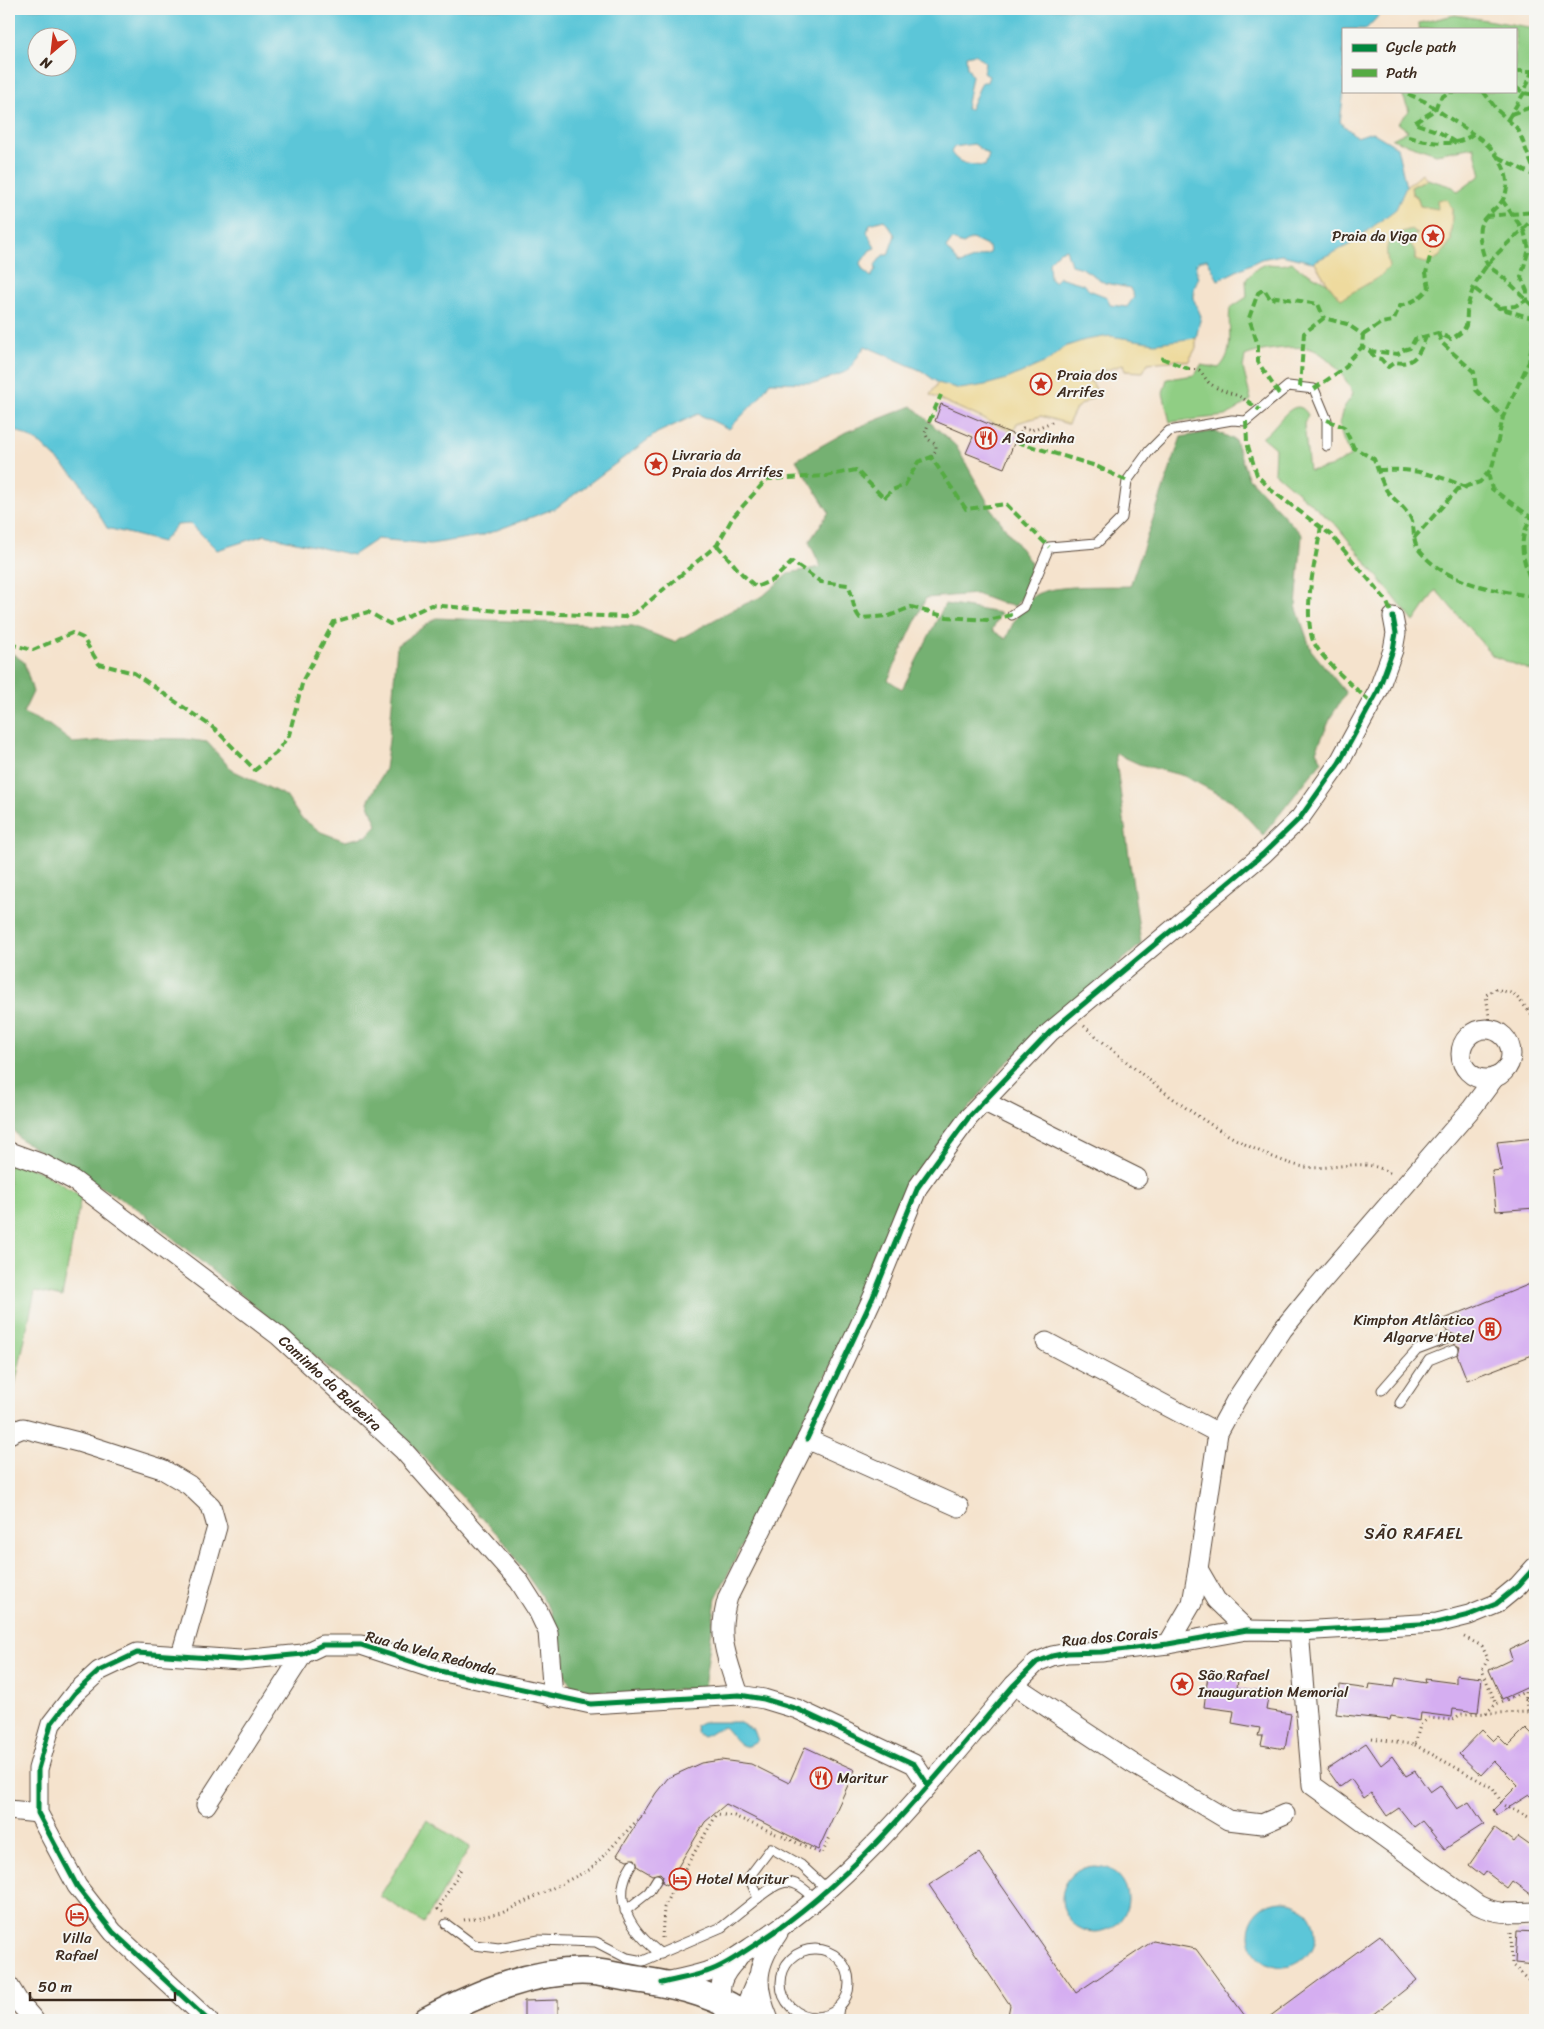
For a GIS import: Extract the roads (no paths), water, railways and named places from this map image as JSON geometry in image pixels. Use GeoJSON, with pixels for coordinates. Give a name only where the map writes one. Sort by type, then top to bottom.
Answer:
{"type":"FeatureCollection","features":[{"type":"Feature","properties":{"kind":"street"},"geometry":{"type":"LineString","coordinates":[[739,1695],[721,1636],[723,1614],[728,1597],[807,1439],[872,1297],[918,1187],[969,1117],[985,1102],[1017,1064],[1050,1032],[1072,1016],[1263,854],[1300,818],[1339,763],[1378,692],[1393,650],[1396,633],[1393,618]]}},
{"type":"Feature","properties":{"kind":"street"},"geometry":{"type":"LineString","coordinates":[[1168,1644],[1192,1603],[1218,1433],[1236,1400],[1283,1329],[1405,1184],[1472,1108],[1495,1077],[1504,1072],[1512,1056],[1507,1038],[1500,1032],[1491,1029],[1473,1032],[1462,1047],[1461,1056],[1469,1072],[1477,1077],[1486,1079],[1495,1077]]}},
{"type":"Feature","properties":{"kind":"street"},"geometry":{"type":"LineString","coordinates":[[985,1102],[1137,1178]]}},
{"type":"Feature","properties":{"kind":"street","name":"Caminho da Baleeira"},"geometry":{"type":"LineString","coordinates":[[9,1152],[45,1165],[73,1180],[279,1336],[403,1450],[519,1581],[538,1611],[548,1632],[553,1697]]}},
{"type":"Feature","properties":{"kind":"street"},"geometry":{"type":"LineString","coordinates":[[1046,1342],[1218,1433]]}},
{"type":"Feature","properties":{"kind":"street"},"geometry":{"type":"LineString","coordinates":[[9,1434],[23,1428],[78,1442],[162,1470],[189,1485],[210,1506],[217,1527],[180,1656]]}},
{"type":"Feature","properties":{"kind":"street"},"geometry":{"type":"LineString","coordinates":[[807,1439],[959,1507]]}},
{"type":"Feature","properties":{"kind":"street","name":"Rua dos Corais"},"geometry":{"type":"LineString","coordinates":[[782,1927],[872,1847],[1014,1684],[1037,1662],[1052,1656],[1168,1644],[1247,1630],[1299,1631],[1436,1623],[1469,1615],[1496,1604],[1518,1586],[1535,1566]]}},
{"type":"Feature","properties":{"kind":"street"},"geometry":{"type":"LineString","coordinates":[[1198,1568],[1216,1600],[1247,1630]]}},
{"type":"Feature","properties":{"kind":"street"},"geometry":{"type":"LineString","coordinates":[[1299,1631],[1312,1785],[1478,1905],[1489,1911],[1511,1914],[1535,1912]]}},
{"type":"Feature","properties":{"kind":"street","name":"Rua da Vela Redonda"},"geometry":{"type":"LineString","coordinates":[[208,2020],[113,1932],[77,1886],[38,1813],[38,1769],[51,1724],[75,1693],[99,1671],[137,1653],[240,1660],[303,1654],[322,1645],[361,1645],[440,1671],[591,1704],[739,1695],[764,1699],[797,1709],[914,1764],[928,1785]]}},
{"type":"Feature","properties":{"kind":"street"},"geometry":{"type":"LineString","coordinates":[[206,1805],[303,1654]]}},
{"type":"Feature","properties":{"kind":"street"},"geometry":{"type":"LineString","coordinates":[[1014,1684],[1132,1763],[1228,1820],[1262,1824],[1285,1814]]}},
{"type":"Feature","properties":{"kind":"street"},"geometry":{"type":"LineString","coordinates":[[9,1810],[38,1813]]}},
{"type":"Feature","properties":{"kind":"street"},"geometry":{"type":"LineString","coordinates":[[657,1988],[707,1972],[741,1954],[782,1927]]}},
{"type":"Feature","properties":{"kind":"street"},"geometry":{"type":"LineString","coordinates":[[730,2014],[746,2005],[758,1977],[764,1953],[782,1927]]}},
{"type":"Feature","properties":{"kind":"street"},"geometry":{"type":"LineString","coordinates":[[730,2014],[718,1992],[725,1971],[741,1954]]}},
{"type":"Feature","properties":{"kind":"street"},"geometry":{"type":"LineString","coordinates":[[427,2020],[495,1988],[552,1974],[593,1972],[657,1988],[674,1984],[730,2014]]}},
{"type":"Feature","properties":{"kind":"street"},"geometry":{"type":"LineString","coordinates":[[758,1977],[761,2002],[769,2020]]}},
{"type":"Feature","properties":{"kind":"street"},"geometry":{"type":"LineString","coordinates":[[9,1986],[20,2004],[34,2020]]}},
{"type":"Feature","properties":{"kind":"lane"},"geometry":{"type":"LineString","coordinates":[[1012,615],[1024,607],[1049,547],[1096,543],[1122,518],[1127,481],[1149,450],[1169,431],[1232,420],[1246,421],[1288,386],[1300,387],[1314,389],[1327,420],[1327,446]]}},
{"type":"Feature","properties":{"kind":"lane"},"geometry":{"type":"LineString","coordinates":[[1382,1390],[1417,1350],[1449,1338]]}},
{"type":"Feature","properties":{"kind":"lane"},"geometry":{"type":"LineString","coordinates":[[1400,1402],[1429,1360],[1454,1350]]}},
{"type":"Feature","properties":{"kind":"lane"},"geometry":{"type":"LineString","coordinates":[[758,1898],[749,1877],[771,1848],[801,1865],[821,1894]]}},
{"type":"Feature","properties":{"kind":"lane"},"geometry":{"type":"LineString","coordinates":[[632,1864],[624,1877],[625,1911],[634,1928],[661,1954]]}},
{"type":"Feature","properties":{"kind":"lane"},"geometry":{"type":"LineString","coordinates":[[625,1911],[649,1892],[657,1879]]}},
{"type":"Feature","properties":{"kind":"lane"},"geometry":{"type":"LineString","coordinates":[[446,1924],[474,1945],[499,1948],[539,1940],[596,1942],[627,1958],[643,1961],[722,1927],[774,1885],[788,1881],[821,1894]]}},
{"type":"Feature","properties":{"kind":"lane"},"geometry":{"type":"LineString","coordinates":[[837,2020],[839,2007],[848,1991],[846,1970],[833,1954],[815,1949],[803,1950],[788,1961],[782,1971],[780,1982],[787,2004],[804,2017],[818,2017],[829,2014],[839,2007]]}},
{"type":"Feature","properties":{"kind":"water"},"geometry":{"type":"Polygon","coordinates":[[[9,9],[1385,9],[1367,28],[1342,28],[1342,92],[1344,92],[1340,122],[1357,137],[1372,132],[1397,147],[1406,187],[1396,209],[1349,245],[1313,262],[1281,255],[1261,259],[1218,280],[1207,259],[1199,261],[1196,264],[1198,279],[1194,288],[1194,300],[1201,316],[1196,338],[1155,343],[1110,336],[1085,340],[1064,347],[1048,361],[1007,379],[960,389],[938,383],[922,371],[865,346],[848,371],[817,383],[770,382],[759,398],[729,429],[698,414],[657,433],[556,508],[481,536],[430,544],[377,539],[353,555],[265,535],[217,550],[191,524],[177,525],[162,542],[107,528],[78,479],[41,444],[9,426],[9,9]],[[975,54],[966,56],[967,67],[972,76],[966,109],[970,109],[982,82],[987,82],[989,76],[983,73],[985,62],[975,54]],[[974,144],[954,147],[951,152],[961,162],[985,166],[989,155],[974,144]],[[884,220],[870,224],[867,232],[875,248],[870,250],[860,264],[863,270],[871,277],[876,269],[875,265],[883,255],[888,255],[895,235],[884,220]],[[972,239],[963,244],[952,240],[946,248],[960,264],[990,253],[989,247],[972,239]],[[1066,249],[1060,251],[1049,262],[1050,279],[1054,282],[1059,277],[1083,284],[1089,290],[1107,297],[1110,305],[1127,307],[1134,297],[1130,288],[1105,283],[1082,268],[1071,265],[1066,249]]]}},
{"type":"Feature","properties":{"kind":"water"},"geometry":{"type":"Polygon","coordinates":[[[702,1722],[738,1722],[753,1730],[757,1741],[751,1745],[742,1745],[724,1727],[703,1737],[697,1733],[696,1725],[702,1722]]]}},
{"type":"Feature","properties":{"kind":"water"},"geometry":{"type":"Polygon","coordinates":[[[1095,1866],[1108,1869],[1118,1876],[1125,1886],[1128,1899],[1125,1912],[1118,1922],[1108,1929],[1095,1932],[1082,1929],[1072,1922],[1065,1912],[1062,1899],[1065,1886],[1072,1876],[1082,1869],[1095,1866]]]}},
{"type":"Feature","properties":{"kind":"water"},"geometry":{"type":"Polygon","coordinates":[[[1282,1901],[1295,1904],[1305,1911],[1312,1921],[1315,1934],[1312,1947],[1305,1957],[1295,1964],[1282,1967],[1269,1964],[1259,1957],[1252,1947],[1249,1934],[1252,1921],[1259,1911],[1269,1904],[1282,1901]]]}},
{"type":"Feature","properties":{"kind":"place","name":"Praia da Viga"},"geometry":{"type":"Point","coordinates":[1433,236]}},
{"type":"Feature","properties":{"kind":"place","name":"Praia dos Arrifes"},"geometry":{"type":"Point","coordinates":[1041,384]}},
{"type":"Feature","properties":{"kind":"place","name":"A Sardinha"},"geometry":{"type":"Point","coordinates":[986,438]}},
{"type":"Feature","properties":{"kind":"place","name":"Livraria da Praia dos Arrifes"},"geometry":{"type":"Point","coordinates":[656,464]}},
{"type":"Feature","properties":{"kind":"place","name":"Kimpton Atlântico Algarve Hotel"},"geometry":{"type":"Point","coordinates":[1490,1329]}},
{"type":"Feature","properties":{"kind":"place","name":"São Rafael Inauguration Memorial"},"geometry":{"type":"Point","coordinates":[1182,1684]}},
{"type":"Feature","properties":{"kind":"place","name":"Maritur"},"geometry":{"type":"Point","coordinates":[821,1778]}},
{"type":"Feature","properties":{"kind":"place","name":"Hotel Maritur"},"geometry":{"type":"Point","coordinates":[680,1879]}},
{"type":"Feature","properties":{"kind":"place","name":"Villa Rafael"},"geometry":{"type":"Point","coordinates":[77,1915]}},
{"type":"Feature","properties":{"kind":"district","name":"SÃO RAFAEL"},"geometry":{"type":"Point","coordinates":[1414,1533]}}]}
